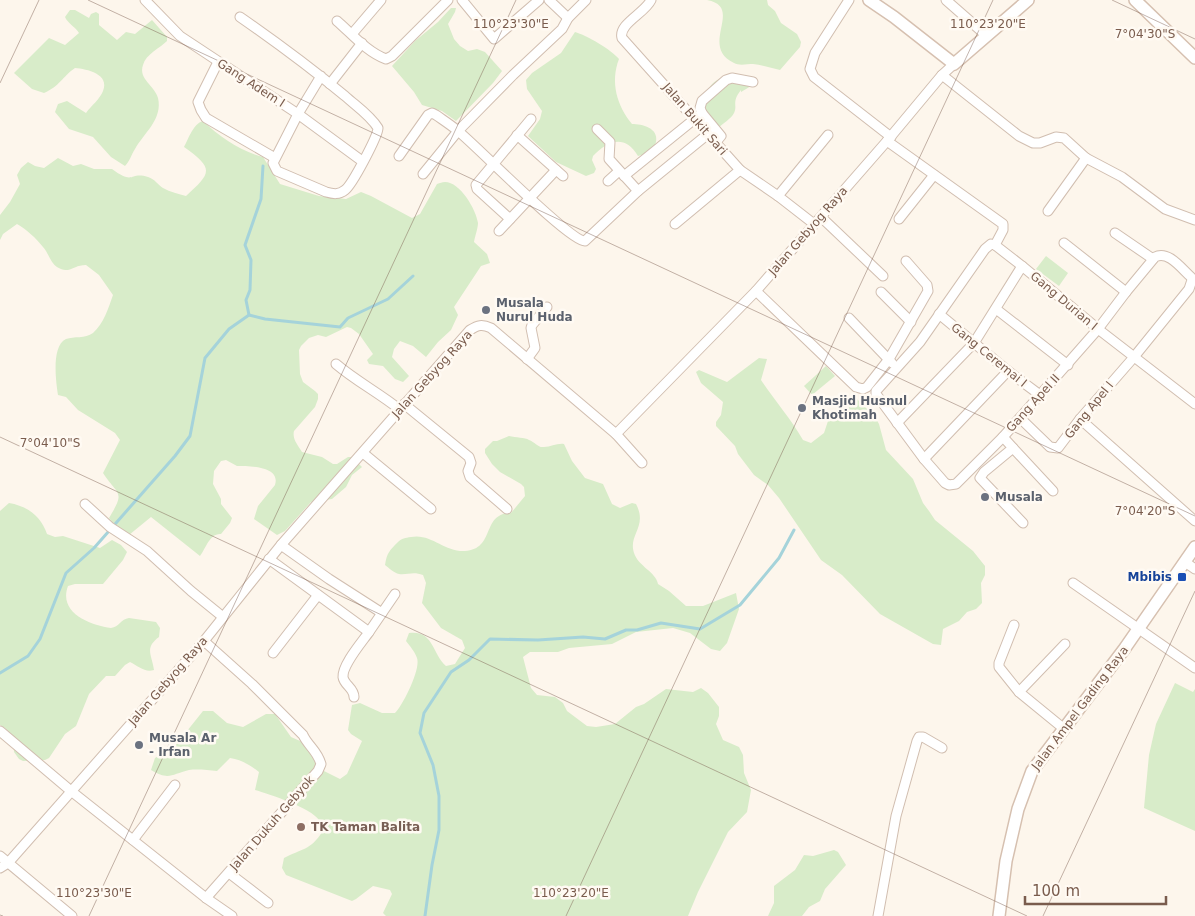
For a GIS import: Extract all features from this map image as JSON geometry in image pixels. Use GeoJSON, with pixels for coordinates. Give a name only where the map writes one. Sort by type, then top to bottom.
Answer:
{"type":"FeatureCollection","features":[{"type":"Feature","properties":{"kind":"main road"},"geometry":{"type":"LineString","coordinates":[[869,0],[954,64],[1028,0]]}},
{"type":"Feature","properties":{"kind":"main road"},"geometry":{"type":"LineString","coordinates":[[1135,0],[1195,58]]}},
{"type":"Feature","properties":{"kind":"main road","name":"Jalan Ampel Gading Raya"},"geometry":{"type":"LineString","coordinates":[[999,916],[1006,861],[1018,809],[1032,771],[1125,648],[1195,547]]}},
{"type":"Feature","properties":{"kind":"street","name":"Gang Adem I"},"geometry":{"type":"LineString","coordinates":[[145,0],[180,36],[298,114],[362,161]]}},
{"type":"Feature","properties":{"kind":"street"},"geometry":{"type":"LineString","coordinates":[[352,34],[380,0]]}},
{"type":"Feature","properties":{"kind":"street"},"geometry":{"type":"LineString","coordinates":[[337,21],[362,43],[386,59],[392,56],[448,0]]}},
{"type":"Feature","properties":{"kind":"street"},"geometry":{"type":"LineString","coordinates":[[462,0],[494,39],[539,0]]}},
{"type":"Feature","properties":{"kind":"street"},"geometry":{"type":"LineString","coordinates":[[550,0],[568,18]]}},
{"type":"Feature","properties":{"kind":"street"},"geometry":{"type":"LineString","coordinates":[[423,174],[458,131],[562,29],[568,18],[586,0]]}},
{"type":"Feature","properties":{"kind":"street","name":"Jalan Bukit Sari"},"geometry":{"type":"LineString","coordinates":[[651,0],[647,7],[622,28],[621,35],[635,54],[698,116],[708,134],[740,170],[814,224]]}},
{"type":"Feature","properties":{"kind":"street"},"geometry":{"type":"LineString","coordinates":[[849,0],[815,53],[810,69],[814,77],[934,175],[1003,224],[1003,230],[995,244],[991,244],[985,249],[920,342],[878,388],[876,391],[877,397],[924,459],[945,483],[956,484],[1003,437]]}},
{"type":"Feature","properties":{"kind":"street"},"geometry":{"type":"LineString","coordinates":[[946,0],[987,36]]}},
{"type":"Feature","properties":{"kind":"street"},"geometry":{"type":"LineString","coordinates":[[240,17],[321,76],[371,118],[378,128],[377,136],[347,189],[334,194],[277,171],[273,163],[298,114],[321,76]]}},
{"type":"Feature","properties":{"kind":"street"},"geometry":{"type":"LineString","coordinates":[[330,84],[362,43]]}},
{"type":"Feature","properties":{"kind":"street"},"geometry":{"type":"LineString","coordinates":[[218,62],[198,102],[203,114],[275,158]]}},
{"type":"Feature","properties":{"kind":"street","name":"Jalan Gebyog Raya"},"geometry":{"type":"LineString","coordinates":[[4,866],[204,641],[280,545],[470,330],[478,325],[491,328],[616,434],[756,291],[889,139],[942,74],[954,64]]}},
{"type":"Feature","properties":{"kind":"street"},"geometry":{"type":"LineString","coordinates":[[942,74],[1019,136],[1033,143],[1040,143],[1060,137],[1086,158],[1122,177],[1165,209],[1195,220]]}},
{"type":"Feature","properties":{"kind":"street"},"geometry":{"type":"LineString","coordinates":[[608,181],[622,173],[698,116],[702,101],[726,80],[732,78],[752,82]]}},
{"type":"Feature","properties":{"kind":"street"},"geometry":{"type":"LineString","coordinates":[[399,156],[428,115],[432,113],[458,131],[576,238],[585,241],[638,191],[708,134]]}},
{"type":"Feature","properties":{"kind":"street"},"geometry":{"type":"LineString","coordinates":[[698,116],[721,136],[716,143]]}},
{"type":"Feature","properties":{"kind":"street"},"geometry":{"type":"LineString","coordinates":[[510,219],[477,189],[476,185],[492,163],[531,119]]}},
{"type":"Feature","properties":{"kind":"street"},"geometry":{"type":"LineString","coordinates":[[597,129],[610,142],[609,159],[638,191]]}},
{"type":"Feature","properties":{"kind":"street"},"geometry":{"type":"LineString","coordinates":[[517,135],[563,176]]}},
{"type":"Feature","properties":{"kind":"street"},"geometry":{"type":"LineString","coordinates":[[778,196],[828,135]]}},
{"type":"Feature","properties":{"kind":"street"},"geometry":{"type":"LineString","coordinates":[[1048,211],[1086,158]]}},
{"type":"Feature","properties":{"kind":"street"},"geometry":{"type":"LineString","coordinates":[[500,231],[529,197],[556,170]]}},
{"type":"Feature","properties":{"kind":"street"},"geometry":{"type":"LineString","coordinates":[[675,224],[740,170]]}},
{"type":"Feature","properties":{"kind":"street"},"geometry":{"type":"LineString","coordinates":[[899,219],[934,175]]}},
{"type":"Feature","properties":{"kind":"street"},"geometry":{"type":"LineString","coordinates":[[821,217],[883,276]]}},
{"type":"Feature","properties":{"kind":"street"},"geometry":{"type":"LineString","coordinates":[[1116,233],[1153,259]]}},
{"type":"Feature","properties":{"kind":"street"},"geometry":{"type":"LineString","coordinates":[[1064,243],[1126,292]]}},
{"type":"Feature","properties":{"kind":"street","name":"Gang Durian I"},"geometry":{"type":"LineString","coordinates":[[995,244],[1098,329],[1195,404]]}},
{"type":"Feature","properties":{"kind":"street","name":"Gang Apel I"},"geometry":{"type":"LineString","coordinates":[[1020,418],[1053,449],[1060,446],[1080,419],[1134,357],[1189,289],[1192,280],[1191,276],[1168,256],[1159,255],[1153,259]]}},
{"type":"Feature","properties":{"kind":"street","name":"Gang Apel II"},"geometry":{"type":"LineString","coordinates":[[1023,523],[982,481],[980,476],[1013,448],[1003,437],[1068,365],[1153,259]]}},
{"type":"Feature","properties":{"kind":"street"},"geometry":{"type":"LineString","coordinates":[[756,291],[856,387],[863,389],[889,359],[929,289],[906,260]]}},
{"type":"Feature","properties":{"kind":"street"},"geometry":{"type":"LineString","coordinates":[[897,423],[974,343],[1022,266]]}},
{"type":"Feature","properties":{"kind":"street"},"geometry":{"type":"LineString","coordinates":[[881,292],[911,322]]}},
{"type":"Feature","properties":{"kind":"street"},"geometry":{"type":"LineString","coordinates":[[527,359],[535,348],[532,324],[547,307]]}},
{"type":"Feature","properties":{"kind":"street"},"geometry":{"type":"LineString","coordinates":[[996,309],[1068,365]]}},
{"type":"Feature","properties":{"kind":"street","name":"Gang Ceremai I"},"geometry":{"type":"LineString","coordinates":[[939,314],[1040,395]]}},
{"type":"Feature","properties":{"kind":"street"},"geometry":{"type":"LineString","coordinates":[[849,318],[896,367]]}},
{"type":"Feature","properties":{"kind":"street"},"geometry":{"type":"LineString","coordinates":[[336,364],[353,378],[401,407],[469,457],[471,463],[468,471],[470,477],[507,509]]}},
{"type":"Feature","properties":{"kind":"street"},"geometry":{"type":"LineString","coordinates":[[924,459],[1008,371]]}},
{"type":"Feature","properties":{"kind":"street"},"geometry":{"type":"LineString","coordinates":[[1080,419],[1195,521]]}},
{"type":"Feature","properties":{"kind":"street"},"geometry":{"type":"LineString","coordinates":[[616,434],[642,463]]}},
{"type":"Feature","properties":{"kind":"street"},"geometry":{"type":"LineString","coordinates":[[1013,448],[1053,492]]}},
{"type":"Feature","properties":{"kind":"street"},"geometry":{"type":"LineString","coordinates":[[363,453],[431,509]]}},
{"type":"Feature","properties":{"kind":"street"},"geometry":{"type":"LineString","coordinates":[[85,504],[111,528],[147,551],[223,617]]}},
{"type":"Feature","properties":{"kind":"street"},"geometry":{"type":"LineString","coordinates":[[280,545],[382,613]]}},
{"type":"Feature","properties":{"kind":"street"},"geometry":{"type":"LineString","coordinates":[[269,559],[366,630]]}},
{"type":"Feature","properties":{"kind":"street"},"geometry":{"type":"LineString","coordinates":[[1185,562],[1195,569]]}},
{"type":"Feature","properties":{"kind":"street"},"geometry":{"type":"LineString","coordinates":[[1073,583],[1195,668]]}},
{"type":"Feature","properties":{"kind":"street"},"geometry":{"type":"LineString","coordinates":[[354,697],[353,691],[343,677],[344,671],[366,630],[382,613],[395,594]]}},
{"type":"Feature","properties":{"kind":"street"},"geometry":{"type":"LineString","coordinates":[[273,653],[318,595]]}},
{"type":"Feature","properties":{"kind":"street"},"geometry":{"type":"LineString","coordinates":[[1014,625],[999,665],[1020,692],[1063,728]]}},
{"type":"Feature","properties":{"kind":"street","name":"Jalan Dukuh Gebyok"},"geometry":{"type":"LineString","coordinates":[[204,641],[252,684],[303,735],[306,741],[318,753],[321,764],[318,771],[206,898]]}},
{"type":"Feature","properties":{"kind":"street"},"geometry":{"type":"LineString","coordinates":[[1020,692],[1065,644]]}},
{"type":"Feature","properties":{"kind":"street"},"geometry":{"type":"LineString","coordinates":[[0,731],[71,791],[206,898],[232,916]]}},
{"type":"Feature","properties":{"kind":"street"},"geometry":{"type":"LineString","coordinates":[[878,916],[896,816],[917,741],[921,736],[942,748]]}},
{"type":"Feature","properties":{"kind":"street"},"geometry":{"type":"LineString","coordinates":[[133,840],[175,785]]}},
{"type":"Feature","properties":{"kind":"street"},"geometry":{"type":"LineString","coordinates":[[0,856],[4,866],[72,916]]}},
{"type":"Feature","properties":{"kind":"street"},"geometry":{"type":"LineString","coordinates":[[229,873],[268,903]]}},
{"type":"Feature","properties":{"kind":"green space"},"geometry":{"type":"Polygon","coordinates":[[[707,0],[767,0],[768,5],[775,11],[781,23],[797,34],[801,42],[800,47],[780,70],[756,64],[741,65],[734,63],[724,56],[720,47],[722,10],[718,4],[707,0]]]}},
{"type":"Feature","properties":{"kind":"green space"},"geometry":{"type":"Polygon","coordinates":[[[451,8],[456,8],[448,24],[454,39],[468,51],[477,49],[485,52],[502,71],[493,83],[456,121],[442,111],[422,105],[414,92],[392,66],[415,41],[438,22],[451,8]]]}},
{"type":"Feature","properties":{"kind":"green space"},"geometry":{"type":"Polygon","coordinates":[[[70,10],[75,10],[89,18],[91,14],[96,12],[99,14],[99,25],[117,40],[126,32],[135,34],[152,20],[167,37],[167,41],[147,58],[142,70],[158,98],[158,113],[125,166],[111,157],[93,137],[69,129],[55,112],[58,104],[67,101],[86,113],[102,94],[104,85],[100,77],[91,71],[75,68],[54,87],[44,93],[32,89],[14,73],[49,38],[65,45],[79,33],[65,17],[70,10]]]}},
{"type":"Feature","properties":{"kind":"green space"},"geometry":{"type":"Polygon","coordinates":[[[575,32],[598,43],[611,51],[619,59],[616,68],[615,85],[622,109],[632,124],[649,128],[655,133],[656,137],[649,153],[638,156],[628,144],[622,142],[610,143],[593,156],[592,160],[596,169],[594,173],[586,176],[556,162],[528,136],[540,119],[542,111],[527,89],[526,80],[532,73],[561,53],[575,32]]]}},
{"type":"Feature","properties":{"kind":"green space"},"geometry":{"type":"Polygon","coordinates":[[[723,78],[751,86],[741,92],[741,90],[735,101],[734,113],[718,128],[707,115],[704,104],[710,87],[713,83],[723,78]]]}},
{"type":"Feature","properties":{"kind":"green space"},"geometry":{"type":"Polygon","coordinates":[[[203,121],[231,143],[263,157],[280,184],[319,196],[346,199],[361,192],[412,218],[420,214],[437,184],[451,183],[462,191],[471,204],[478,223],[474,242],[487,254],[490,263],[481,266],[454,307],[458,315],[451,330],[426,357],[413,346],[400,341],[394,349],[392,357],[409,376],[403,382],[395,379],[383,366],[369,364],[367,360],[373,354],[359,334],[351,328],[347,327],[326,337],[318,335],[309,338],[301,346],[299,350],[300,374],[303,382],[318,394],[318,399],[315,407],[294,431],[296,442],[302,452],[322,457],[333,464],[352,457],[362,467],[352,475],[346,487],[332,499],[311,502],[285,531],[277,535],[254,519],[258,506],[275,485],[276,479],[273,474],[263,468],[237,466],[226,460],[221,461],[214,471],[213,484],[221,499],[221,504],[232,518],[221,534],[211,538],[200,556],[151,517],[129,535],[120,531],[109,518],[119,498],[116,490],[103,473],[120,440],[115,433],[78,410],[66,397],[58,395],[56,356],[61,343],[66,339],[87,336],[97,329],[103,320],[113,295],[99,275],[86,265],[68,270],[58,268],[37,240],[17,224],[3,234],[0,240],[0,215],[20,184],[17,175],[21,168],[28,162],[44,168],[58,158],[73,166],[81,164],[94,169],[112,169],[125,177],[148,177],[161,187],[186,196],[205,176],[205,166],[194,154],[184,147],[194,128],[203,121]]]}},
{"type":"Feature","properties":{"kind":"green space"},"geometry":{"type":"Polygon","coordinates":[[[1046,256],[1068,273],[1059,286],[1036,269],[1046,256]]]}},
{"type":"Feature","properties":{"kind":"green space"},"geometry":{"type":"Polygon","coordinates":[[[759,358],[767,359],[761,380],[803,440],[811,443],[824,433],[828,421],[857,399],[875,417],[879,424],[886,450],[913,479],[923,503],[935,520],[973,551],[985,566],[985,575],[981,583],[982,603],[976,609],[967,612],[959,621],[943,629],[941,645],[933,644],[880,614],[842,575],[821,560],[779,498],[768,485],[754,475],[738,454],[735,446],[716,426],[716,422],[721,415],[723,402],[701,383],[696,372],[699,370],[727,382],[759,358]]]}},
{"type":"Feature","properties":{"kind":"green space"},"geometry":{"type":"Polygon","coordinates":[[[826,366],[835,376],[812,395],[804,386],[826,366]]]}},
{"type":"Feature","properties":{"kind":"green space"},"geometry":{"type":"Polygon","coordinates":[[[509,436],[527,439],[542,447],[564,444],[572,461],[585,478],[603,484],[612,504],[620,508],[632,503],[636,504],[640,519],[633,541],[636,558],[654,576],[658,584],[686,606],[703,606],[736,593],[739,609],[727,643],[720,651],[711,649],[690,633],[673,628],[636,632],[612,644],[569,648],[558,652],[530,652],[523,657],[531,688],[537,695],[555,697],[563,703],[567,711],[587,726],[596,727],[615,724],[636,707],[644,704],[666,689],[693,692],[701,688],[708,693],[719,707],[719,716],[716,724],[723,740],[739,747],[743,755],[744,773],[751,790],[747,812],[728,832],[688,916],[386,916],[383,913],[392,894],[390,890],[373,886],[352,901],[286,875],[282,868],[284,858],[305,848],[318,838],[322,832],[319,820],[315,815],[299,806],[255,790],[259,772],[249,765],[230,758],[217,771],[189,770],[166,776],[151,770],[155,758],[175,746],[203,711],[213,711],[227,723],[243,727],[266,714],[275,714],[291,737],[316,748],[320,769],[340,779],[347,774],[362,741],[348,730],[352,705],[360,703],[382,713],[395,713],[407,695],[418,663],[415,654],[406,641],[409,633],[417,633],[428,639],[446,666],[455,664],[465,648],[462,640],[441,628],[422,603],[426,583],[423,575],[395,573],[385,565],[390,550],[404,538],[418,536],[457,551],[475,549],[481,544],[491,524],[502,515],[511,513],[525,496],[524,487],[500,472],[485,453],[485,449],[493,441],[509,436]]]}},
{"type":"Feature","properties":{"kind":"green space"},"geometry":{"type":"Polygon","coordinates":[[[9,503],[27,509],[37,517],[47,534],[55,537],[63,536],[100,548],[112,540],[121,545],[127,552],[123,560],[103,584],[75,584],[68,586],[66,595],[68,604],[78,616],[94,624],[111,628],[129,618],[156,622],[160,628],[159,637],[150,648],[154,670],[145,670],[130,662],[115,676],[106,676],[89,694],[76,726],[65,734],[49,758],[45,760],[23,761],[19,759],[14,752],[13,738],[0,725],[0,511],[9,503]]]}},
{"type":"Feature","properties":{"kind":"green space"},"geometry":{"type":"Polygon","coordinates":[[[1175,683],[1193,692],[1195,689],[1195,831],[1144,808],[1149,755],[1156,724],[1175,683]]]}},
{"type":"Feature","properties":{"kind":"green space"},"geometry":{"type":"Polygon","coordinates":[[[834,850],[838,852],[846,865],[825,889],[820,901],[809,907],[802,916],[768,916],[774,903],[774,886],[795,870],[804,855],[813,856],[834,850]]]}},
{"type":"Feature","properties":{"kind":"waterway"},"geometry":{"type":"LineString","coordinates":[[249,315],[246,300],[250,290],[251,260],[245,245],[261,199],[263,166]]}},
{"type":"Feature","properties":{"kind":"waterway"},"geometry":{"type":"LineString","coordinates":[[0,673],[28,656],[40,639],[66,573],[94,548],[175,456],[190,436],[205,358],[229,329],[249,315],[265,319],[340,327],[348,318],[388,299],[413,276]]}},
{"type":"Feature","properties":{"kind":"waterway"},"geometry":{"type":"LineString","coordinates":[[425,916],[439,830],[439,796],[433,765],[420,733],[424,713],[451,672],[469,660],[490,639],[538,640],[583,637],[605,639],[626,630],[637,630],[661,623],[700,629],[740,605],[779,558],[794,530]]}},
{"type":"Feature","properties":{"kind":"place","name":"Musala Nurul Huda"},"geometry":{"type":"Point","coordinates":[486,310]}},
{"type":"Feature","properties":{"kind":"place","name":"Masjid Husnul Khotimah"},"geometry":{"type":"Point","coordinates":[802,408]}},
{"type":"Feature","properties":{"kind":"place","name":"Musala"},"geometry":{"type":"Point","coordinates":[985,497]}},
{"type":"Feature","properties":{"kind":"place","name":"Mbibis"},"geometry":{"type":"Point","coordinates":[1182,577]}},
{"type":"Feature","properties":{"kind":"place","name":"Musala Ar - Irfan"},"geometry":{"type":"Point","coordinates":[139,745]}},
{"type":"Feature","properties":{"kind":"place","name":"TK Taman Balita"},"geometry":{"type":"Point","coordinates":[301,827]}}]}
